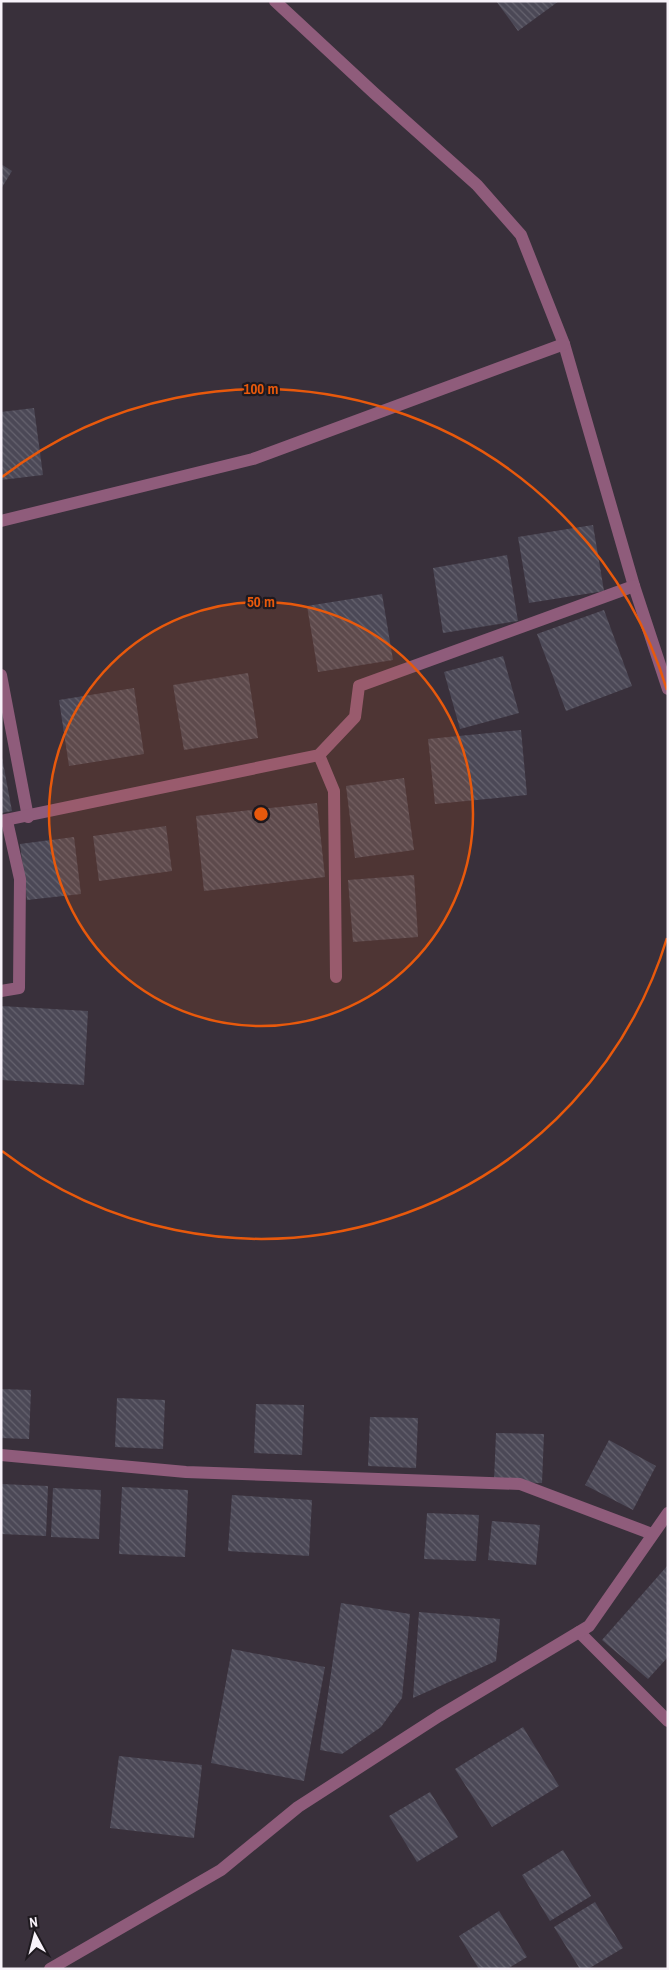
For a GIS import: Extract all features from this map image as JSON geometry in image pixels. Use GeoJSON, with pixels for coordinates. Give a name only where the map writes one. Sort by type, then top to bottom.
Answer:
{"type":"FeatureCollection","features":[{"type":"Feature","properties":{"kind":"street"},"geometry":{"type":"LineString","coordinates":[[274,1],[374,94],[477,185],[520,235],[564,344],[634,586],[668,689]]}},
{"type":"Feature","properties":{"kind":"street"},"geometry":{"type":"LineString","coordinates":[[1,521],[253,459],[564,344]]}},
{"type":"Feature","properties":{"kind":"street"},"geometry":{"type":"LineString","coordinates":[[1,991],[19,988],[20,879],[4,821],[319,755],[355,717],[359,686],[634,586]]}},
{"type":"Feature","properties":{"kind":"street"},"geometry":{"type":"LineString","coordinates":[[1,675],[28,817]]}},
{"type":"Feature","properties":{"kind":"street"},"geometry":{"type":"LineString","coordinates":[[319,755],[334,791],[336,977]]}},
{"type":"Feature","properties":{"kind":"street"},"geometry":{"type":"LineString","coordinates":[[1,1455],[186,1472],[520,1484],[652,1534]]}},
{"type":"Feature","properties":{"kind":"street"},"geometry":{"type":"LineString","coordinates":[[50,1969],[221,1870],[307,1802],[439,1716],[589,1626],[668,1513]]}},
{"type":"Feature","properties":{"kind":"street"},"geometry":{"type":"LineString","coordinates":[[579,1632],[668,1721]]}},
{"type":"Feature","properties":{"kind":"building"},"geometry":{"type":"Polygon","coordinates":[[[496,1],[559,1],[518,31],[496,1]]]}},
{"type":"Feature","properties":{"kind":"building"},"geometry":{"type":"Polygon","coordinates":[[[1,164],[12,171],[1,189],[1,164]]]}},
{"type":"Feature","properties":{"kind":"building"},"geometry":{"type":"Polygon","coordinates":[[[34,408],[43,475],[1,480],[1,412],[34,408]]]}},
{"type":"Feature","properties":{"kind":"building"},"geometry":{"type":"Polygon","coordinates":[[[593,525],[604,591],[529,603],[518,537],[593,525]]]}},
{"type":"Feature","properties":{"kind":"building"},"geometry":{"type":"Polygon","coordinates":[[[507,555],[518,621],[443,633],[433,568],[507,555]]]}},
{"type":"Feature","properties":{"kind":"building"},"geometry":{"type":"Polygon","coordinates":[[[382,594],[393,660],[318,672],[307,606],[382,594]]]}},
{"type":"Feature","properties":{"kind":"building"},"geometry":{"type":"Polygon","coordinates":[[[604,610],[632,686],[566,711],[537,634],[604,610]]]}},
{"type":"Feature","properties":{"kind":"building"},"geometry":{"type":"Polygon","coordinates":[[[503,656],[519,713],[460,729],[444,672],[503,656]]]}},
{"type":"Feature","properties":{"kind":"building"},"geometry":{"type":"Polygon","coordinates":[[[248,673],[258,738],[184,750],[173,685],[248,673]]]}},
{"type":"Feature","properties":{"kind":"building"},"geometry":{"type":"Polygon","coordinates":[[[134,688],[144,754],[69,766],[59,700],[134,688]]]}},
{"type":"Feature","properties":{"kind":"building"},"geometry":{"type":"Polygon","coordinates":[[[521,730],[527,795],[435,804],[428,739],[521,730]]]}},
{"type":"Feature","properties":{"kind":"building"},"geometry":{"type":"Polygon","coordinates":[[[1,752],[12,811],[1,813],[1,752]]]}},
{"type":"Feature","properties":{"kind":"building"},"geometry":{"type":"Polygon","coordinates":[[[404,778],[414,850],[355,858],[346,786],[404,778]]]}},
{"type":"Feature","properties":{"kind":"building"},"geometry":{"type":"Polygon","coordinates":[[[317,803],[325,877],[204,891],[196,816],[317,803]]]}},
{"type":"Feature","properties":{"kind":"building"},"geometry":{"type":"Polygon","coordinates":[[[166,826],[172,871],[99,881],[93,836],[166,826]]]}},
{"type":"Feature","properties":{"kind":"building"},"geometry":{"type":"Polygon","coordinates":[[[74,837],[81,894],[27,900],[20,844],[74,837]]]}},
{"type":"Feature","properties":{"kind":"building"},"geometry":{"type":"Polygon","coordinates":[[[414,875],[418,937],[353,942],[348,880],[414,875]]]}},
{"type":"Feature","properties":{"kind":"building"},"geometry":{"type":"Polygon","coordinates":[[[1,1006],[88,1011],[84,1085],[1,1080],[1,1006]]]}},
{"type":"Feature","properties":{"kind":"building"},"geometry":{"type":"Polygon","coordinates":[[[1,1389],[31,1390],[29,1439],[1,1438],[1,1389]]]}},
{"type":"Feature","properties":{"kind":"building"},"geometry":{"type":"Polygon","coordinates":[[[117,1398],[165,1400],[163,1449],[115,1447],[117,1398]]]}},
{"type":"Feature","properties":{"kind":"building"},"geometry":{"type":"Polygon","coordinates":[[[256,1404],[304,1405],[302,1455],[254,1453],[256,1404]]]}},
{"type":"Feature","properties":{"kind":"building"},"geometry":{"type":"Polygon","coordinates":[[[370,1417],[418,1418],[416,1468],[368,1466],[370,1417]]]}},
{"type":"Feature","properties":{"kind":"building"},"geometry":{"type":"Polygon","coordinates":[[[496,1433],[544,1434],[542,1483],[494,1482],[496,1433]]]}},
{"type":"Feature","properties":{"kind":"building"},"geometry":{"type":"Polygon","coordinates":[[[609,1440],[656,1466],[633,1510],[585,1485],[609,1440]]]}},
{"type":"Feature","properties":{"kind":"building"},"geometry":{"type":"Polygon","coordinates":[[[1,1484],[48,1486],[46,1536],[1,1534],[1,1484]]]}},
{"type":"Feature","properties":{"kind":"building"},"geometry":{"type":"Polygon","coordinates":[[[122,1487],[188,1490],[185,1557],[119,1554],[122,1487]]]}},
{"type":"Feature","properties":{"kind":"building"},"geometry":{"type":"Polygon","coordinates":[[[53,1488],[101,1490],[99,1539],[51,1537],[53,1488]]]}},
{"type":"Feature","properties":{"kind":"building"},"geometry":{"type":"Polygon","coordinates":[[[232,1495],[312,1500],[309,1556],[228,1551],[232,1495]]]}},
{"type":"Feature","properties":{"kind":"building"},"geometry":{"type":"Polygon","coordinates":[[[427,1513],[479,1515],[476,1561],[424,1559],[427,1513]]]}},
{"type":"Feature","properties":{"kind":"building"},"geometry":{"type":"Polygon","coordinates":[[[492,1521],[540,1525],[536,1565],[488,1560],[492,1521]]]}},
{"type":"Feature","properties":{"kind":"building"},"geometry":{"type":"Polygon","coordinates":[[[668,1565],[668,1657],[648,1679],[602,1640],[668,1565]]]}},
{"type":"Feature","properties":{"kind":"building"},"geometry":{"type":"Polygon","coordinates":[[[341,1603],[410,1614],[402,1698],[381,1727],[342,1754],[320,1750],[341,1603]]]}},
{"type":"Feature","properties":{"kind":"building"},"geometry":{"type":"Polygon","coordinates":[[[419,1612],[500,1619],[496,1661],[413,1698],[419,1612]]]}},
{"type":"Feature","properties":{"kind":"building"},"geometry":{"type":"Polygon","coordinates":[[[232,1649],[325,1667],[304,1781],[211,1763],[232,1649]]]}},
{"type":"Feature","properties":{"kind":"building"},"geometry":{"type":"Polygon","coordinates":[[[523,1727],[559,1786],[492,1827],[455,1769],[523,1727]]]}},
{"type":"Feature","properties":{"kind":"building"},"geometry":{"type":"Polygon","coordinates":[[[119,1756],[202,1765],[194,1838],[110,1828],[119,1756]]]}},
{"type":"Feature","properties":{"kind":"building"},"geometry":{"type":"Polygon","coordinates":[[[430,1792],[458,1837],[417,1862],[389,1816],[430,1792]]]}},
{"type":"Feature","properties":{"kind":"building"},"geometry":{"type":"Polygon","coordinates":[[[563,1850],[591,1896],[550,1921],[522,1875],[563,1850]]]}},
{"type":"Feature","properties":{"kind":"building"},"geometry":{"type":"Polygon","coordinates":[[[595,1902],[623,1948],[588,1969],[580,1969],[554,1927],[595,1902]]]}},
{"type":"Feature","properties":{"kind":"building"},"geometry":{"type":"Polygon","coordinates":[[[499,1911],[527,1957],[507,1969],[479,1969],[459,1936],[499,1911]]]}}]}
